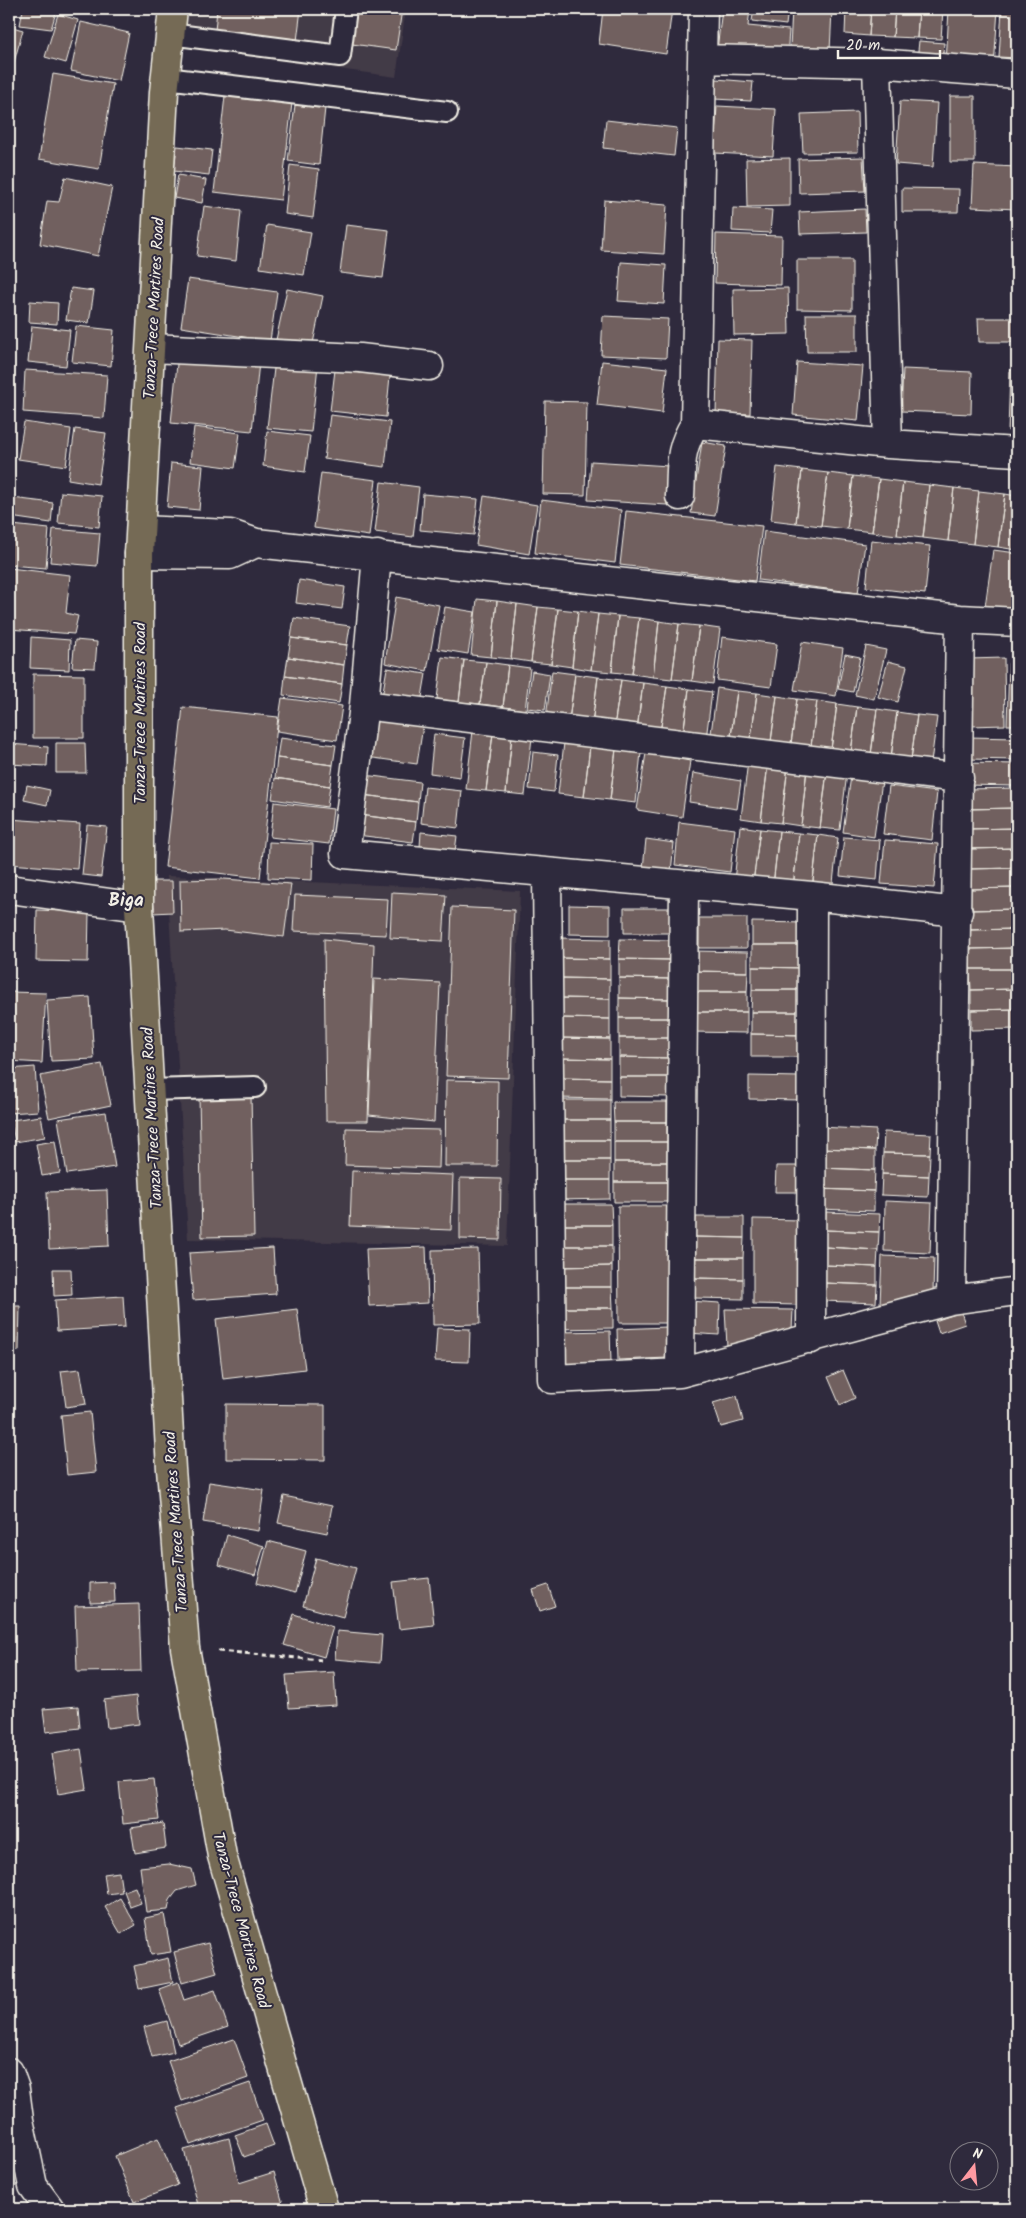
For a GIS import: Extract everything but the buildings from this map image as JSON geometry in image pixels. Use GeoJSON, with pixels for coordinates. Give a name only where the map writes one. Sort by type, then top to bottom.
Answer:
{"type":"FeatureCollection","features":[{"type":"Feature","properties":{"kind":"main road","name":"Tanza-Trece Martires Road"},"geometry":{"type":"LineString","coordinates":[[171,21],[166,78],[140,542],[139,907],[171,1469],[185,1648],[222,1856],[324,2209]]}},
{"type":"Feature","properties":{"kind":"street"},"geometry":{"type":"LineString","coordinates":[[680,496],[682,451],[684,443],[695,424],[703,9]]}},
{"type":"Feature","properties":{"kind":"street"},"geometry":{"type":"LineString","coordinates":[[703,60],[877,63],[1017,74]]}},
{"type":"Feature","properties":{"kind":"street"},"geometry":{"type":"LineString","coordinates":[[877,63],[888,444]]}},
{"type":"Feature","properties":{"kind":"street"},"geometry":{"type":"LineString","coordinates":[[151,348],[360,358],[429,366]]}},
{"type":"Feature","properties":{"kind":"street"},"geometry":{"type":"LineString","coordinates":[[695,424],[888,444],[1017,452]]}},
{"type":"Feature","properties":{"kind":"street"},"geometry":{"type":"LineString","coordinates":[[140,542],[230,555],[256,543],[960,619],[1017,622]]}},
{"type":"Feature","properties":{"kind":"street"},"geometry":{"type":"LineString","coordinates":[[377,555],[364,705],[345,854],[812,896],[958,912]]}},
{"type":"Feature","properties":{"kind":"street"},"geometry":{"type":"LineString","coordinates":[[951,1300],[958,912],[960,619]]}},
{"type":"Feature","properties":{"kind":"street"},"geometry":{"type":"LineString","coordinates":[[364,705],[959,778]]}},
{"type":"Feature","properties":{"kind":"street"},"geometry":{"type":"LineString","coordinates":[[547,873],[552,1379],[680,1373],[812,1339],[951,1300],[1017,1291]]}},
{"type":"Feature","properties":{"kind":"street"},"geometry":{"type":"LineString","coordinates":[[680,1373],[684,884]]}},
{"type":"Feature","properties":{"kind":"street"},"geometry":{"type":"LineString","coordinates":[[9,890],[139,907]]}},
{"type":"Feature","properties":{"kind":"street"},"geometry":{"type":"LineString","coordinates":[[812,896],[812,1339]]}},
{"type":"Feature","properties":{"kind":"street"},"geometry":{"type":"LineString","coordinates":[[9,2072],[15,2089],[19,2120],[33,2186],[50,2209]]}},
{"type":"Feature","properties":{"kind":"lane"},"geometry":{"type":"LineString","coordinates":[[171,21],[340,56],[346,9]]}},
{"type":"Feature","properties":{"kind":"lane"},"geometry":{"type":"LineString","coordinates":[[166,78],[446,112]]}},
{"type":"Feature","properties":{"kind":"lane"},"geometry":{"type":"LineString","coordinates":[[150,1090],[255,1088]]}},
{"type":"Feature","properties":{"kind":"path"},"geometry":{"type":"LineString","coordinates":[[185,1648],[321,1660]]}},
{"type":"Feature","properties":{"kind":"shaded area"},"geometry":{"type":"Polygon","coordinates":[[[188,9],[406,9],[396,77],[183,47],[188,9]]]}},
{"type":"Feature","properties":{"kind":"shaded area"},"geometry":{"type":"Polygon","coordinates":[[[167,876],[520,891],[507,1246],[188,1239],[167,876]]]}},
{"type":"Feature","properties":{"kind":"district","name":"Biga"},"geometry":{"type":"Point","coordinates":[126,899]}}]}
